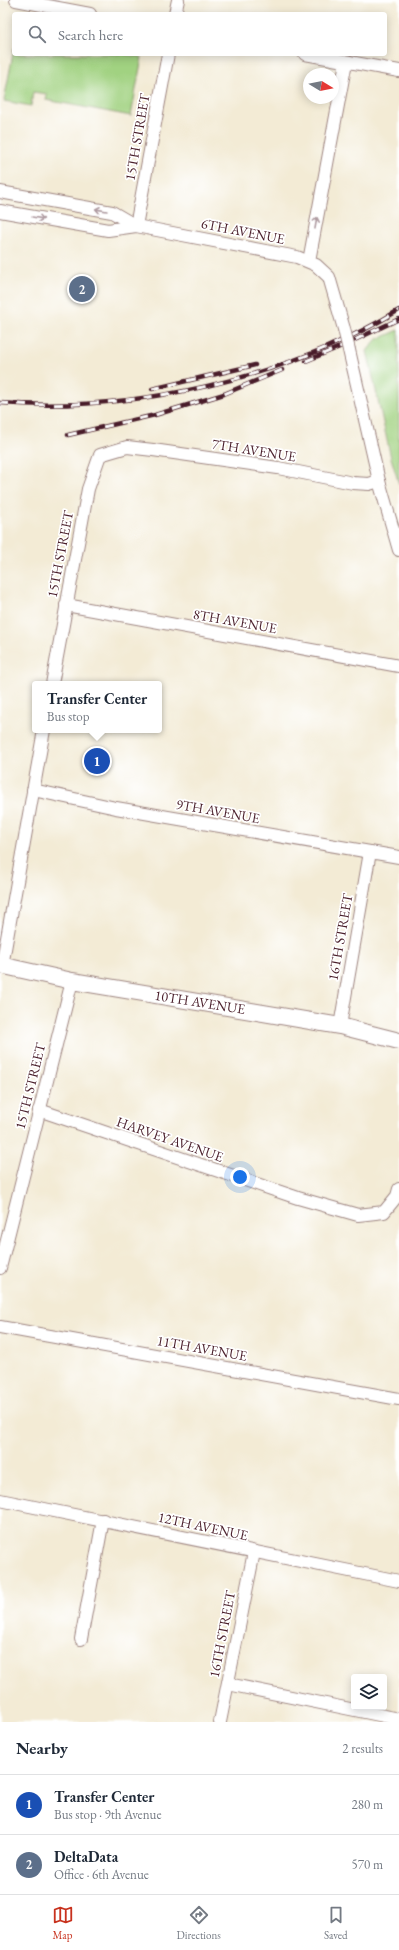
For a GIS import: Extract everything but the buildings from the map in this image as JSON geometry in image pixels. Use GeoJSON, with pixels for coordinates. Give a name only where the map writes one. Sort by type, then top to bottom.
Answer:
{"type":"FeatureCollection","features":[{"type":"Feature","properties":{"kind":"main road","name":"10TH AVENUE"},"geometry":{"type":"LineString","coordinates":[[1,966],[72,981],[340,1026],[399,1040]]}},
{"type":"Feature","properties":{"kind":"street"},"geometry":{"type":"LineString","coordinates":[[16,0],[79,12]]}},
{"type":"Feature","properties":{"kind":"street"},"geometry":{"type":"LineString","coordinates":[[175,12],[178,0]]}},
{"type":"Feature","properties":{"kind":"street","name":"15TH STREET"},"geometry":{"type":"LineString","coordinates":[[136,226],[168,56]]}},
{"type":"Feature","properties":{"kind":"street"},"geometry":{"type":"LineString","coordinates":[[315,56],[399,71]]}},
{"type":"Feature","properties":{"kind":"street"},"geometry":{"type":"LineString","coordinates":[[309,261],[346,62]]}},
{"type":"Feature","properties":{"kind":"street","name":"6TH AVENUE"},"geometry":{"type":"LineString","coordinates":[[0,192],[112,212],[136,226]]}},
{"type":"Feature","properties":{"kind":"street","name":"6TH AVENUE"},"geometry":{"type":"LineString","coordinates":[[0,211],[108,230],[136,226],[297,257],[309,261],[322,269],[329,277],[344,329],[379,481],[399,550]]}},
{"type":"Feature","properties":{"kind":"street","name":"7TH AVENUE"},"geometry":{"type":"LineString","coordinates":[[124,449],[127,447],[154,450],[278,468],[354,483],[369,484],[379,481]]}},
{"type":"Feature","properties":{"kind":"street","name":"15TH STREET"},"geometry":{"type":"LineString","coordinates":[[53,681],[88,490],[100,455],[124,449]]}},
{"type":"Feature","properties":{"kind":"street","name":"8TH AVENUE"},"geometry":{"type":"LineString","coordinates":[[66,605],[399,666]]}},
{"type":"Feature","properties":{"kind":"street"},"geometry":{"type":"LineString","coordinates":[[1,966],[43,733]]}},
{"type":"Feature","properties":{"kind":"street","name":"9TH AVENUE"},"geometry":{"type":"LineString","coordinates":[[33,790],[116,808],[399,857]]}},
{"type":"Feature","properties":{"kind":"street","name":"16TH STREET"},"geometry":{"type":"LineString","coordinates":[[340,1026],[370,852]]}},
{"type":"Feature","properties":{"kind":"street","name":"15TH STREET"},"geometry":{"type":"LineString","coordinates":[[0,1268],[72,981]]}},
{"type":"Feature","properties":{"kind":"street","name":"HARVEY AVENUE"},"geometry":{"type":"LineString","coordinates":[[39,1110],[298,1198],[358,1215],[384,1212],[397,1196],[399,1189]]}},
{"type":"Feature","properties":{"kind":"street","name":"11TH AVENUE"},"geometry":{"type":"LineString","coordinates":[[0,1327],[399,1399]]}},
{"type":"Feature","properties":{"kind":"street","name":"12TH AVENUE"},"geometry":{"type":"LineString","coordinates":[[0,1500],[399,1580]]}},
{"type":"Feature","properties":{"kind":"street"},"geometry":{"type":"LineString","coordinates":[[81,1639],[103,1520]]}},
{"type":"Feature","properties":{"kind":"street","name":"16TH STREET"},"geometry":{"type":"LineString","coordinates":[[220,1722],[254,1552]]}},
{"type":"Feature","properties":{"kind":"street"},"geometry":{"type":"LineString","coordinates":[[228,1684],[399,1719]]}},
{"type":"Feature","properties":{"kind":"green space"},"geometry":{"type":"Polygon","coordinates":[[[12,56],[142,57],[131,116],[46,100],[47,94],[33,92],[31,106],[4,101],[12,56]]]}},
{"type":"Feature","properties":{"kind":"green space"},"geometry":{"type":"Polygon","coordinates":[[[399,330],[399,484],[391,458],[367,351],[376,340],[399,330]]]}},
{"type":"Feature","properties":{"kind":"railway"},"geometry":{"type":"LineString","coordinates":[[0,403],[50,405],[102,402],[154,396],[207,386],[258,372],[308,355],[355,334],[399,310]]}},
{"type":"Feature","properties":{"kind":"railway"},"geometry":{"type":"LineString","coordinates":[[306,361],[399,319]]}},
{"type":"Feature","properties":{"kind":"railway"},"geometry":{"type":"LineString","coordinates":[[152,389],[255,365]]}},
{"type":"Feature","properties":{"kind":"railway"},"geometry":{"type":"LineString","coordinates":[[68,435],[155,415],[224,394],[282,370]]}},
{"type":"Feature","properties":{"kind":"place","name":"DeltaData"},"geometry":{"type":"Point","coordinates":[82,289]}},
{"type":"Feature","properties":{"kind":"place","name":"Transfer Center"},"geometry":{"type":"Point","coordinates":[97,761]}}]}
